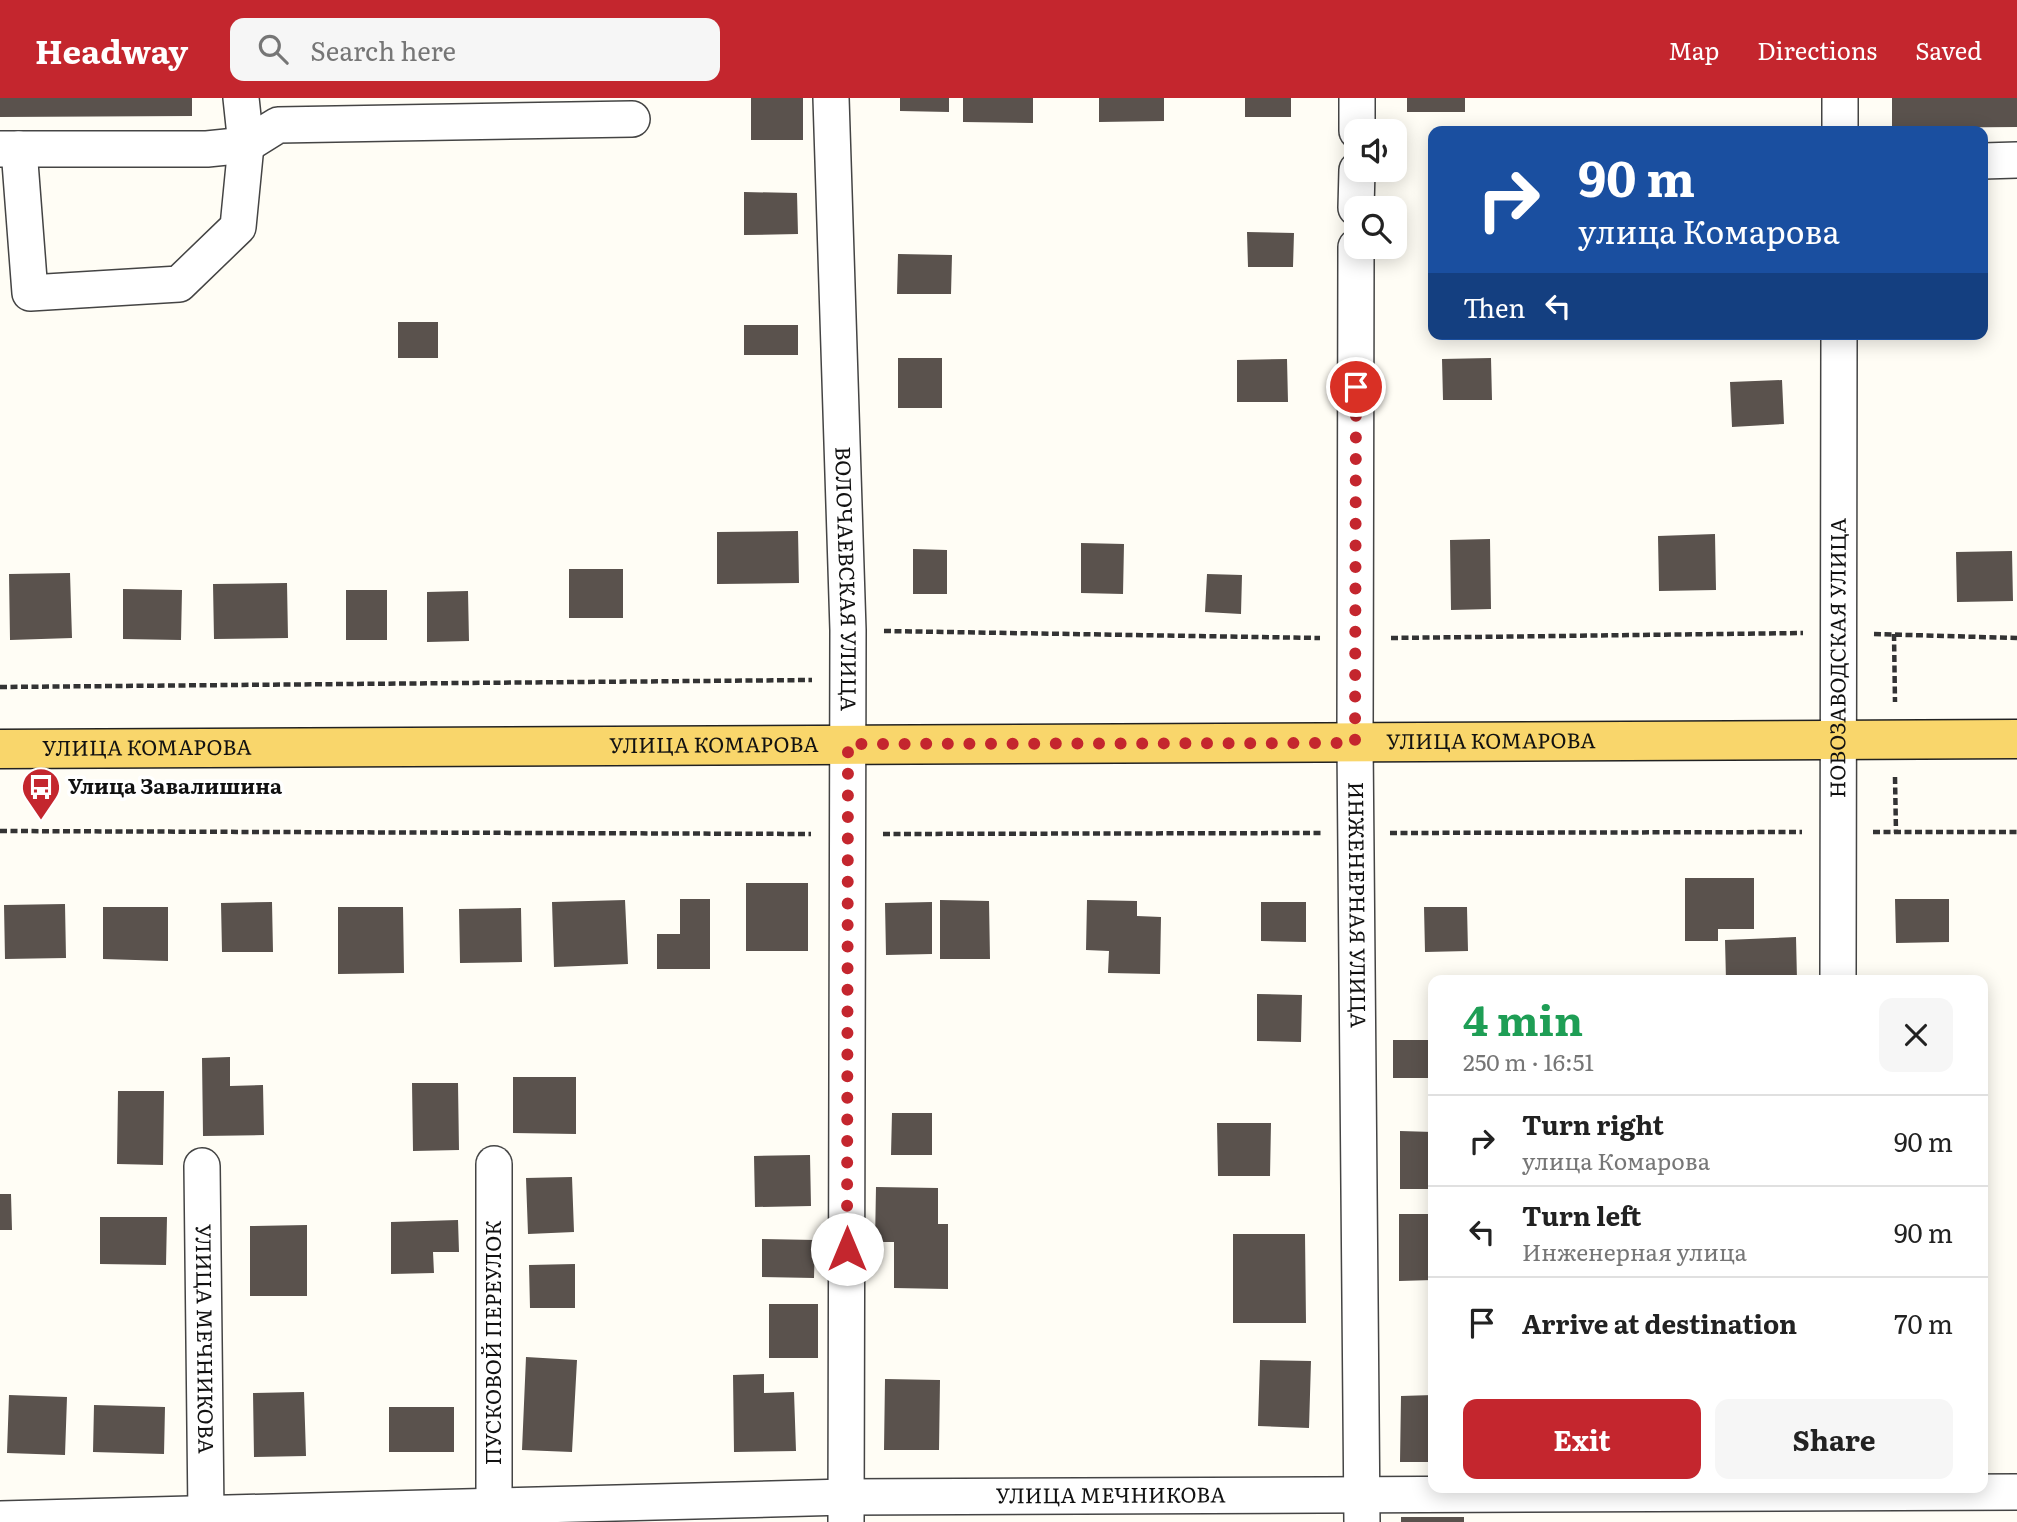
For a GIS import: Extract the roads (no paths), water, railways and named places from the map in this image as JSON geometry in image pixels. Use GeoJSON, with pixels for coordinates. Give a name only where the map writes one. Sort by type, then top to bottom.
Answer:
{"type":"FeatureCollection","features":[{"type":"Feature","properties":{"kind":"main road","name":"УЛИЦА КОМАРОВА"},"geometry":{"type":"LineString","coordinates":[[0,749],[2017,739]]}},
{"type":"Feature","properties":{"kind":"street"},"geometry":{"type":"LineString","coordinates":[[241,98],[246,145],[238,228],[179,284],[30,293],[9,149],[206,149],[246,145],[278,125],[632,118]]}},
{"type":"Feature","properties":{"kind":"street","name":"ВОЛОЧАЕВСКАЯ УЛИЦА"},"geometry":{"type":"LineString","coordinates":[[831,98],[848,630],[846,1510]]}},
{"type":"Feature","properties":{"kind":"street"},"geometry":{"type":"LineString","coordinates":[[1357,98],[1357,119]]}},
{"type":"Feature","properties":{"kind":"street"},"geometry":{"type":"LineString","coordinates":[[1840,98],[1840,126]]}},
{"type":"Feature","properties":{"kind":"street"},"geometry":{"type":"LineString","coordinates":[[1988,161],[2017,160]]}},
{"type":"Feature","properties":{"kind":"street","name":"ИНЖЕНЕРНАЯ УЛИЦА"},"geometry":{"type":"LineString","coordinates":[[1356,259],[1355,743],[1362,1508]]}},
{"type":"Feature","properties":{"kind":"street","name":"НОВОЗАВОДСКАЯ УЛИЦА"},"geometry":{"type":"LineString","coordinates":[[1838,975],[1839,340]]}},
{"type":"Feature","properties":{"kind":"street","name":"ПУСКОВОЙ ПЕРЕУЛОК"},"geometry":{"type":"LineString","coordinates":[[494,1164],[494,1514]]}},
{"type":"Feature","properties":{"kind":"street","name":"УЛИЦА МЕЧНИКОВА"},"geometry":{"type":"LineString","coordinates":[[202,1166],[206,1514]]}},
{"type":"Feature","properties":{"kind":"street","name":"УЛИЦА МЕЧНИКОВА"},"geometry":{"type":"LineString","coordinates":[[0,1520],[206,1514],[1362,1508],[1838,1501],[2017,1492]]}},
{"type":"Feature","properties":{"kind":"place","name":"Улица Завалишина"},"geometry":{"type":"Point","coordinates":[41,821]}}]}
